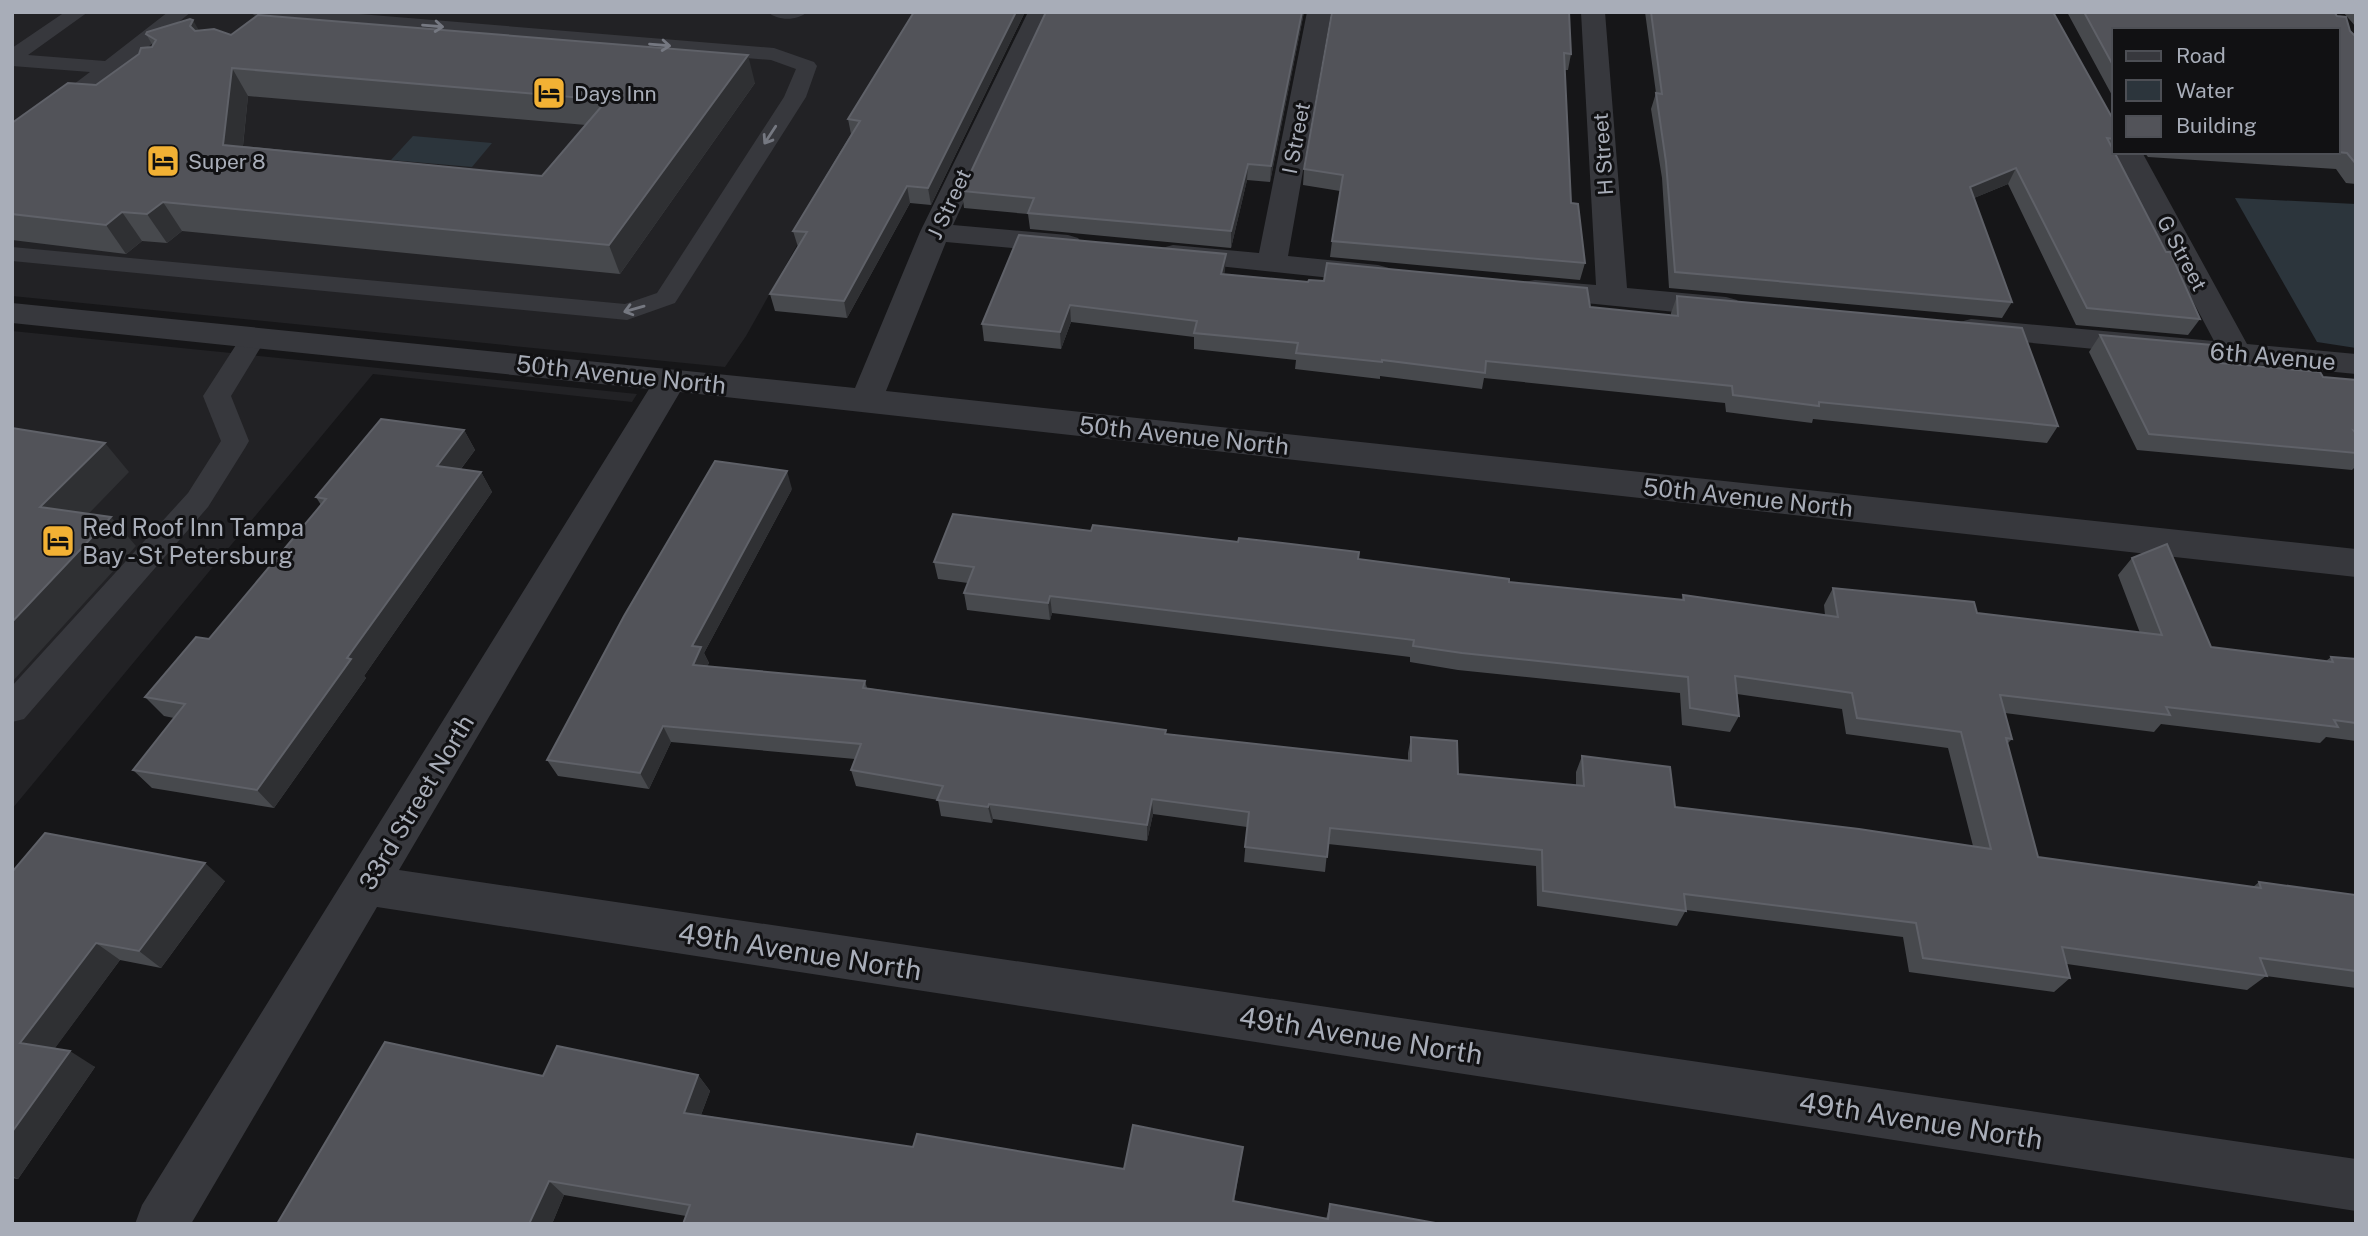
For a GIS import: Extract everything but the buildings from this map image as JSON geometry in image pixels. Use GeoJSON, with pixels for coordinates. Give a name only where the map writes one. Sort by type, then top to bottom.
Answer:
{"type":"FeatureCollection","features":[{"type":"Feature","properties":{"kind":"street","name":"J Street"},"geometry":{"type":"LineString","coordinates":[[866,400],[935,232],[1040,12]]}},
{"type":"Feature","properties":{"kind":"street","name":"I Street"},"geometry":{"type":"LineString","coordinates":[[1272,263],[1320,12]]}},
{"type":"Feature","properties":{"kind":"street","name":"H Street"},"geometry":{"type":"LineString","coordinates":[[1593,12],[1612,296]]}},
{"type":"Feature","properties":{"kind":"street","name":"G Street"},"geometry":{"type":"LineString","coordinates":[[2128,154],[2236,353]]}},
{"type":"Feature","properties":{"kind":"street"},"geometry":{"type":"LineString","coordinates":[[935,232],[1097,247]]}},
{"type":"Feature","properties":{"kind":"street"},"geometry":{"type":"LineString","coordinates":[[1151,252],[1408,276]]}},
{"type":"Feature","properties":{"kind":"street"},"geometry":{"type":"LineString","coordinates":[[1503,286],[1751,309]]}},
{"type":"Feature","properties":{"kind":"street","name":"50th Avenue North"},"geometry":{"type":"LineString","coordinates":[[12,313],[671,379],[2356,563]]}},
{"type":"Feature","properties":{"kind":"street","name":"6th Avenue"},"geometry":{"type":"LineString","coordinates":[[1945,327],[2356,364]]}},
{"type":"Feature","properties":{"kind":"street","name":"33rd Street North"},"geometry":{"type":"LineString","coordinates":[[161,1224],[671,379]]}},
{"type":"Feature","properties":{"kind":"street","name":"49th Avenue North"},"geometry":{"type":"LineString","coordinates":[[366,885],[2356,1185]]}},
{"type":"Feature","properties":{"kind":"lane"},"geometry":{"type":"LineString","coordinates":[[12,58],[78,12]]}},
{"type":"Feature","properties":{"kind":"lane"},"geometry":{"type":"LineString","coordinates":[[12,142],[181,12]]}},
{"type":"Feature","properties":{"kind":"lane"},"geometry":{"type":"LineString","coordinates":[[778,12],[797,12]]}},
{"type":"Feature","properties":{"kind":"lane"},"geometry":{"type":"LineString","coordinates":[[12,254],[627,312],[666,298],[794,97],[807,66],[775,54],[254,15]]}},
{"type":"Feature","properties":{"kind":"lane"},"geometry":{"type":"LineString","coordinates":[[12,58],[135,69]]}},
{"type":"Feature","properties":{"kind":"lane"},"geometry":{"type":"LineString","coordinates":[[12,709],[198,500],[235,441],[217,396],[254,337]]}},
{"type":"Feature","properties":{"kind":"shaded area"},"geometry":{"type":"Polygon","coordinates":[[[12,12],[928,12],[746,336],[725,367],[12,296],[12,12]]]}},
{"type":"Feature","properties":{"kind":"shaded area"},"geometry":{"type":"Polygon","coordinates":[[[12,331],[637,394],[632,402],[373,374],[12,809],[12,331]]]}},
{"type":"Feature","properties":{"kind":"water"},"geometry":{"type":"Polygon","coordinates":[[[413,136],[492,143],[472,167],[391,160],[413,136]]]}},
{"type":"Feature","properties":{"kind":"water"},"geometry":{"type":"Polygon","coordinates":[[[2235,198],[2356,204],[2356,348],[2317,342],[2235,198]]]}},
{"type":"Feature","properties":{"kind":"place","name":"Days Inn"},"geometry":{"type":"Point","coordinates":[549,93]}},
{"type":"Feature","properties":{"kind":"place","name":"Super 8"},"geometry":{"type":"Point","coordinates":[163,161]}},
{"type":"Feature","properties":{"kind":"place","name":"Red Roof Inn Tampa Bay - St Petersburg"},"geometry":{"type":"Point","coordinates":[58,541]}}]}
